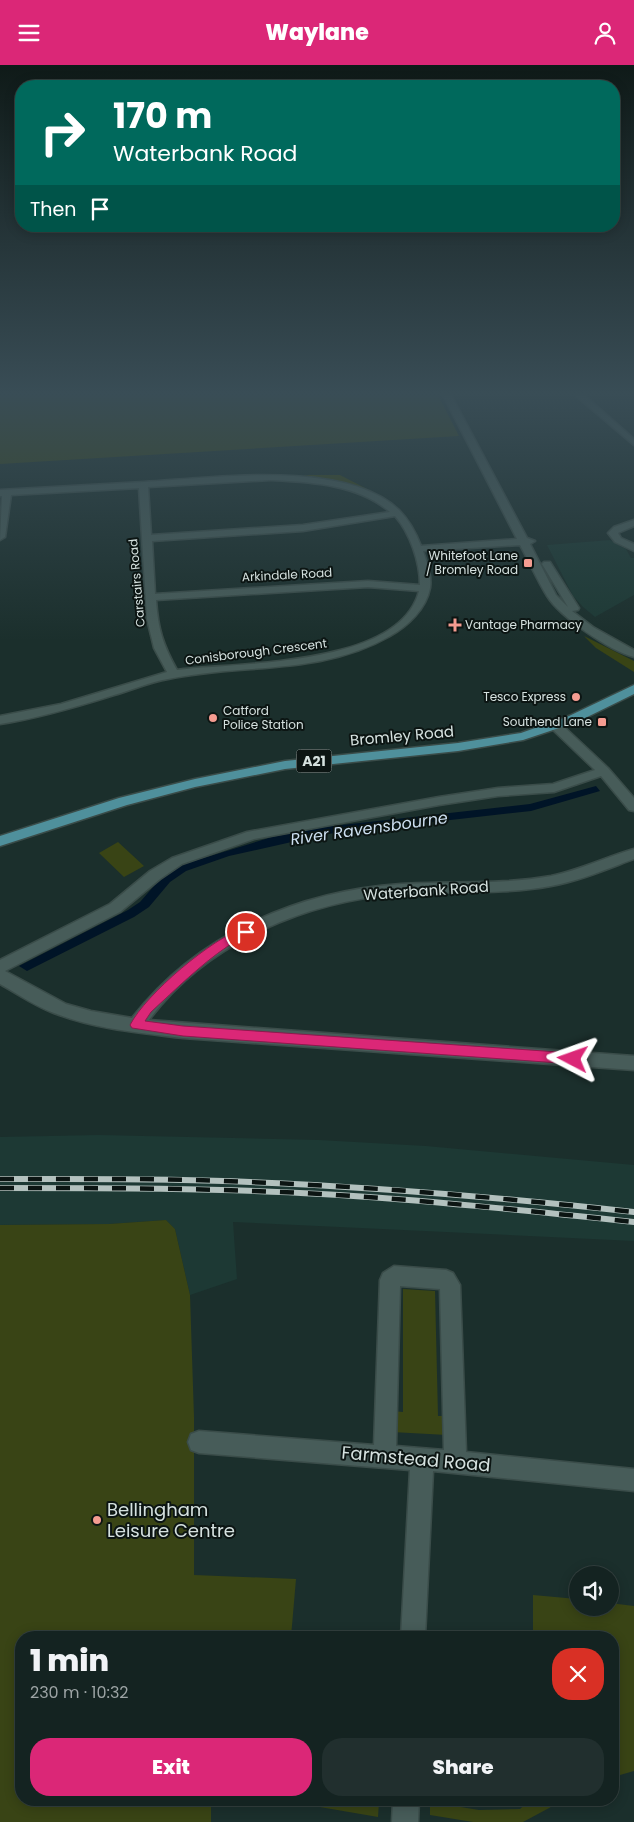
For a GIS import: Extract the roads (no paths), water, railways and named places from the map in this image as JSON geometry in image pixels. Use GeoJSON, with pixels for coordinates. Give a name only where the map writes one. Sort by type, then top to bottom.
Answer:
{"type":"FeatureCollection","features":[{"type":"Feature","properties":{"kind":"main road","name":"Bromley Road"},"geometry":{"type":"LineString","coordinates":[[0,841],[124,801],[194,783],[301,763],[481,744],[523,736],[556,725],[632,691]]}},
{"type":"Feature","properties":{"kind":"street"},"geometry":{"type":"LineString","coordinates":[[494,477],[573,607],[592,622],[634,644]]}},
{"type":"Feature","properties":{"kind":"street"},"geometry":{"type":"LineString","coordinates":[[499,477],[534,545],[552,596],[578,622],[634,654]]}},
{"type":"Feature","properties":{"kind":"street"},"geometry":{"type":"LineString","coordinates":[[0,537],[4,493],[260,478],[306,480],[360,492],[397,513],[405,522],[417,549],[427,580],[425,588]]}},
{"type":"Feature","properties":{"kind":"street","name":"Carstairs Road"},"geometry":{"type":"LineString","coordinates":[[143,485],[152,619],[159,649],[174,674]]}},
{"type":"Feature","properties":{"kind":"street"},"geometry":{"type":"LineString","coordinates":[[146,538],[352,523],[397,513]]}},
{"type":"Feature","properties":{"kind":"street"},"geometry":{"type":"LineString","coordinates":[[634,523],[616,529],[613,535],[618,540],[634,547]]}},
{"type":"Feature","properties":{"kind":"street"},"geometry":{"type":"LineString","coordinates":[[417,549],[534,545]]}},
{"type":"Feature","properties":{"kind":"street","name":"Arkindale Road"},"geometry":{"type":"LineString","coordinates":[[150,597],[368,584],[425,588]]}},
{"type":"Feature","properties":{"kind":"street","name":"Conisborough Crescent"},"geometry":{"type":"LineString","coordinates":[[0,721],[31,715],[174,674],[316,660],[350,651],[384,637],[402,624],[420,605],[425,588]]}},
{"type":"Feature","properties":{"kind":"street"},"geometry":{"type":"LineString","coordinates":[[556,725],[604,771],[634,807]]}},
{"type":"Feature","properties":{"kind":"street"},"geometry":{"type":"LineString","coordinates":[[0,967],[115,907],[155,875],[177,861],[252,835],[439,801],[498,792],[554,788],[604,771]]}},
{"type":"Feature","properties":{"kind":"street","name":"Waterbank Road"},"geometry":{"type":"LineString","coordinates":[[136,1025],[146,1009],[204,956],[233,937],[307,907],[380,891],[551,881],[588,871],[634,854]]}},
{"type":"Feature","properties":{"kind":"street"},"geometry":{"type":"LineString","coordinates":[[0,976],[60,1009],[95,1018],[136,1025],[183,1031],[634,1063]]}},
{"type":"Feature","properties":{"kind":"street"},"geometry":{"type":"LineString","coordinates":[[385,1457],[390,1280],[394,1276],[446,1280],[450,1285],[455,1462]]}},
{"type":"Feature","properties":{"kind":"street","name":"Farmstead Road"},"geometry":{"type":"LineString","coordinates":[[199,1441],[455,1462],[634,1480]]}},
{"type":"Feature","properties":{"kind":"street"},"geometry":{"type":"LineString","coordinates":[[413,1631],[422,1460]]}},
{"type":"Feature","properties":{"kind":"street"},"geometry":{"type":"LineString","coordinates":[[405,1822],[406,1806]]}},
{"type":"Feature","properties":{"kind":"water","name":"River Ravensbourne"},"geometry":{"type":"Polygon","coordinates":[[[596,786],[600,791],[531,811],[327,834],[229,856],[186,871],[170,882],[149,907],[134,917],[27,971],[19,966],[128,910],[140,902],[161,878],[181,865],[272,837],[324,827],[530,804],[596,786]]]}},
{"type":"Feature","properties":{"kind":"railway"},"geometry":{"type":"LineString","coordinates":[[0,1179],[156,1179],[298,1184],[442,1194],[634,1212]]}},
{"type":"Feature","properties":{"kind":"railway"},"geometry":{"type":"LineString","coordinates":[[0,1188],[201,1189],[360,1196],[634,1222]]}},
{"type":"Feature","properties":{"kind":"place","name":"Whitefoot Lane / Bromley Road"},"geometry":{"type":"Point","coordinates":[528,563]}},
{"type":"Feature","properties":{"kind":"place","name":"Vantage Pharmacy"},"geometry":{"type":"Point","coordinates":[455,625]}},
{"type":"Feature","properties":{"kind":"place","name":"Tesco Express"},"geometry":{"type":"Point","coordinates":[576,697]}},
{"type":"Feature","properties":{"kind":"place","name":"Catford Police Station"},"geometry":{"type":"Point","coordinates":[213,718]}},
{"type":"Feature","properties":{"kind":"place","name":"Southend Lane"},"geometry":{"type":"Point","coordinates":[602,722]}},
{"type":"Feature","properties":{"kind":"place","name":"Bellingham Leisure Centre"},"geometry":{"type":"Point","coordinates":[97,1520]}}]}
